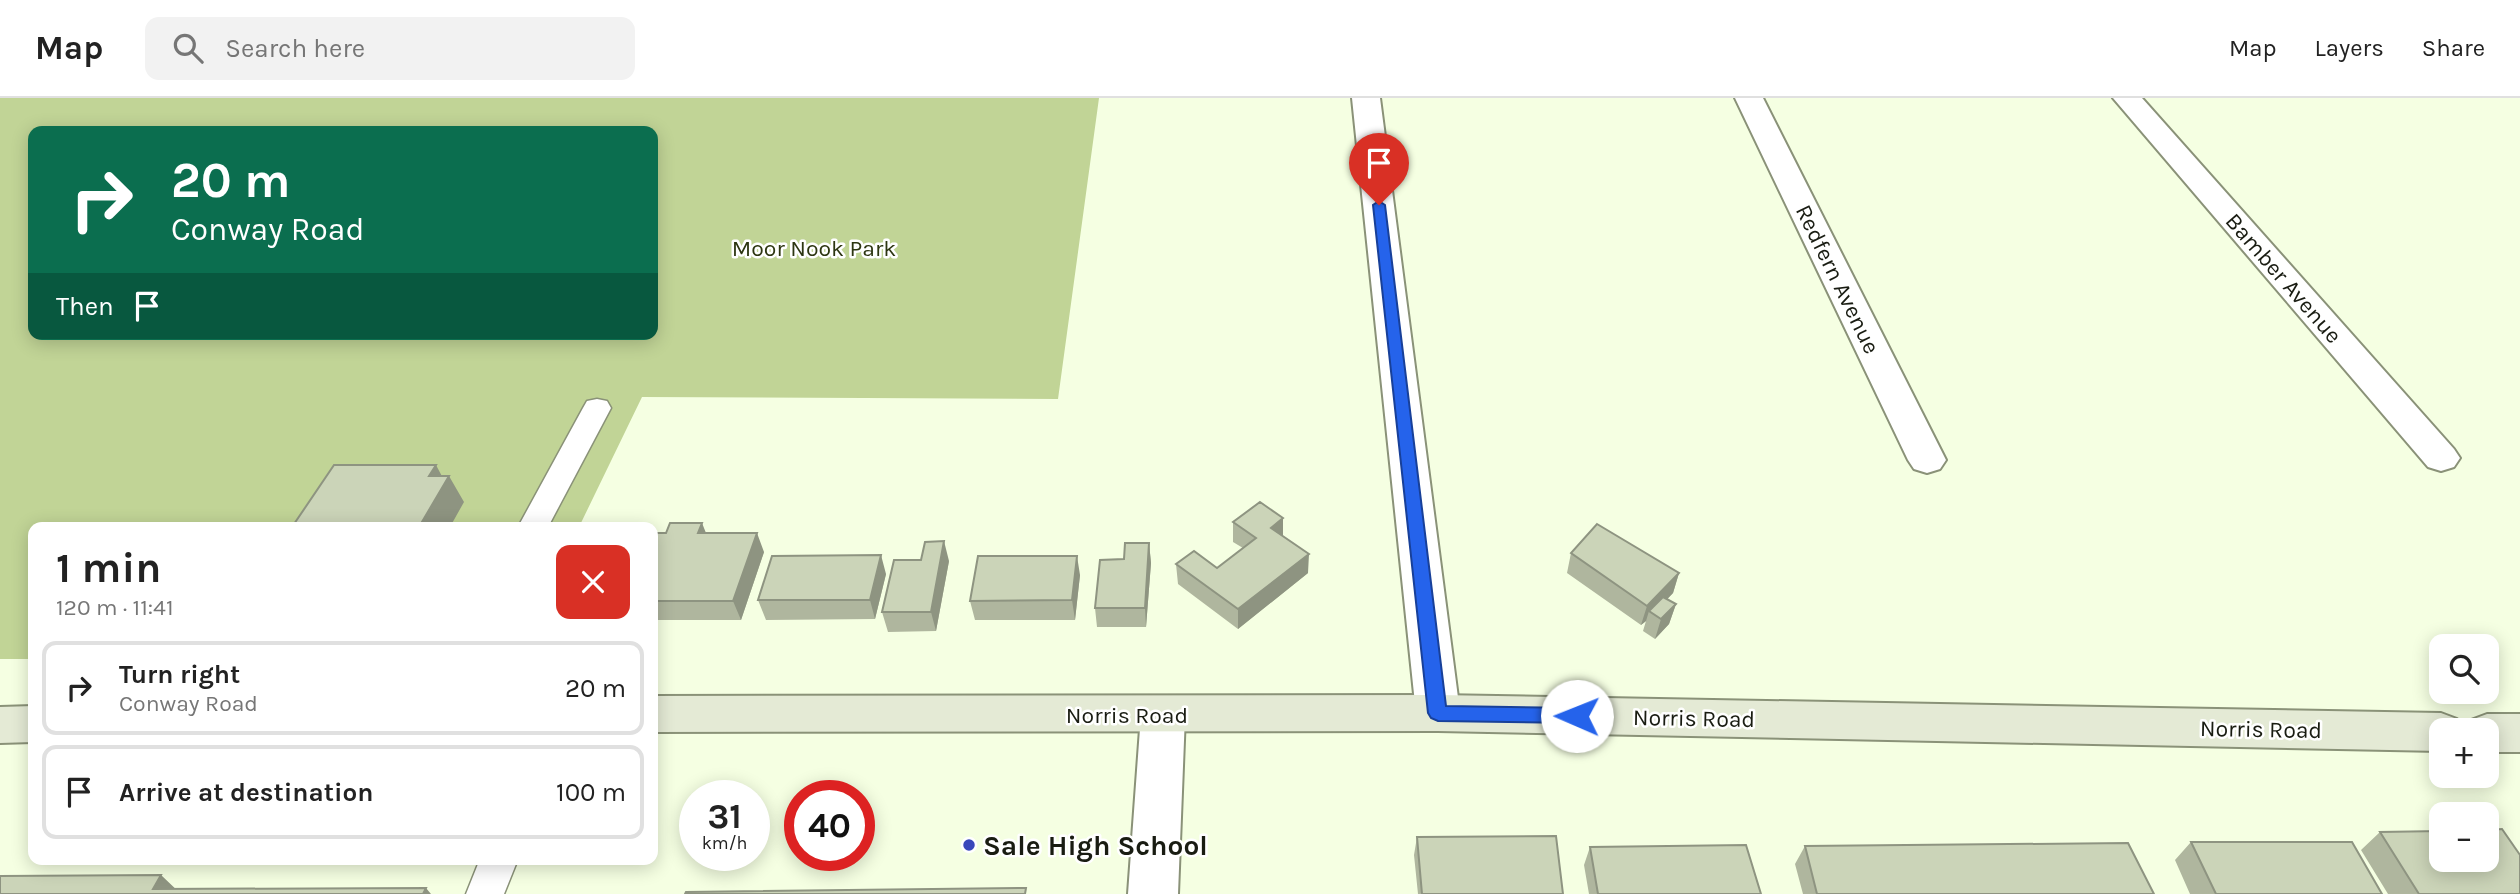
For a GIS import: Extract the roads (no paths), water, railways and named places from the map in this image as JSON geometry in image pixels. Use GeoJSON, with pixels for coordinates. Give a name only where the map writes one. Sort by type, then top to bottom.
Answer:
{"type":"FeatureCollection","features":[{"type":"Feature","properties":{"kind":"street"},"geometry":{"type":"LineString","coordinates":[[1366,98],[1438,713]]}},
{"type":"Feature","properties":{"kind":"street","name":"Redfern Avenue"},"geometry":{"type":"LineString","coordinates":[[1749,98],[1927,460]]}},
{"type":"Feature","properties":{"kind":"street","name":"Bamber Avenue"},"geometry":{"type":"LineString","coordinates":[[2127,98],[2441,458]]}},
{"type":"Feature","properties":{"kind":"street","name":"Norris Road"},"geometry":{"type":"LineString","coordinates":[[658,714],[1438,713],[2429,732]]}},
{"type":"Feature","properties":{"kind":"street"},"geometry":{"type":"LineString","coordinates":[[1153,894],[1163,715]]}},
{"type":"Feature","properties":{"kind":"street"},"geometry":{"type":"LineString","coordinates":[[0,725],[28,724]]}},
{"type":"Feature","properties":{"kind":"street"},"geometry":{"type":"LineString","coordinates":[[2499,733],[2520,733]]}},
{"type":"Feature","properties":{"kind":"lane"},"geometry":{"type":"LineString","coordinates":[[536,522],[597,408]]}},
{"type":"Feature","properties":{"kind":"lane"},"geometry":{"type":"LineString","coordinates":[[485,894],[497,865]]}},
{"type":"Feature","properties":{"kind":"place","name":"Sale High School"},"geometry":{"type":"Point","coordinates":[969,845]}},
{"type":"Feature","properties":{"kind":"park label","name":"Moor Nook Park"},"geometry":{"type":"Point","coordinates":[814,248]}}]}
